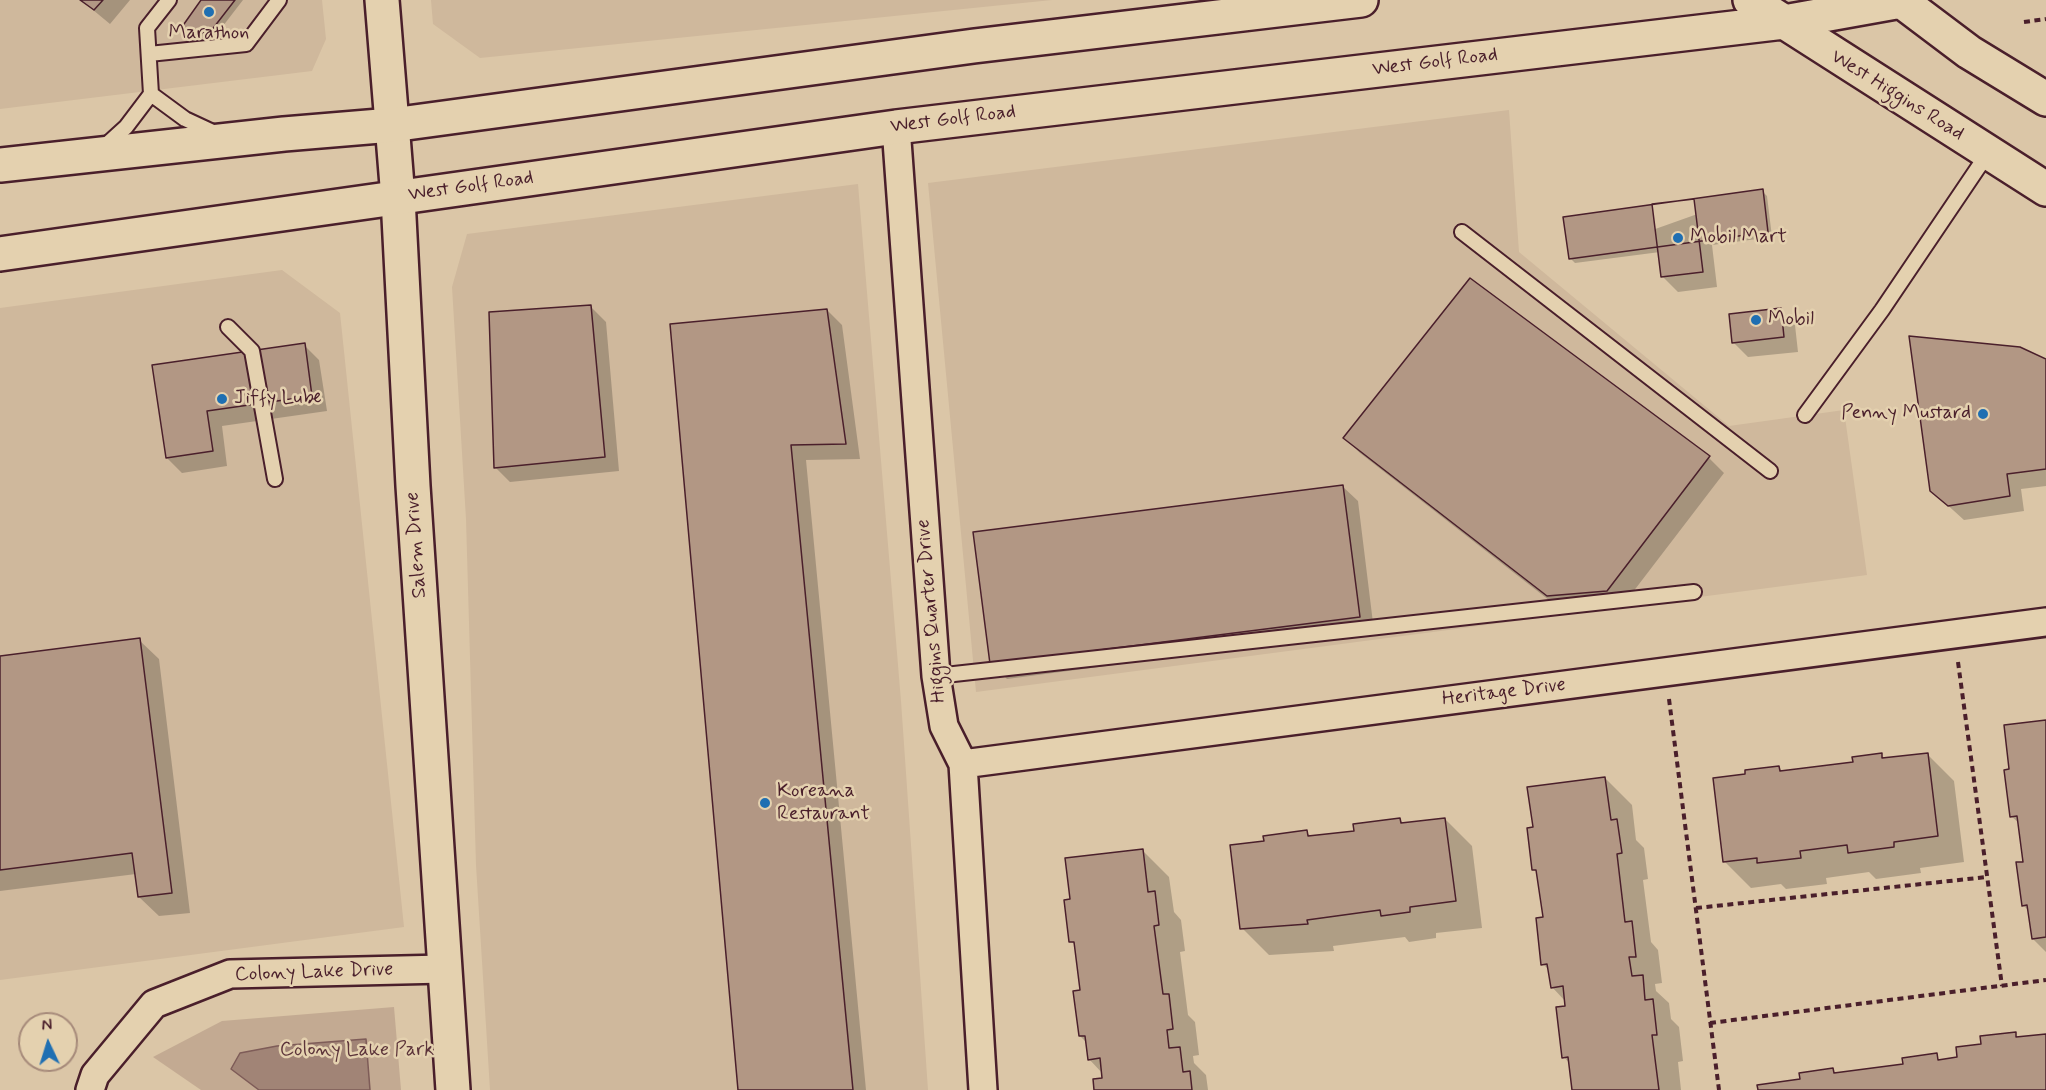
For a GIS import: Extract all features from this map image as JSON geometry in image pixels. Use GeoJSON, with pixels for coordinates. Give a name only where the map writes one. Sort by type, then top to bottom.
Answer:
{"type":"FeatureCollection","features":[{"type":"Feature","properties":{"kind":"main road","name":"Salem Drive"},"geometry":{"type":"LineString","coordinates":[[382,0],[398,198],[453,1090]]}},
{"type":"Feature","properties":{"kind":"main road"},"geometry":{"type":"LineString","coordinates":[[1203,19],[1240,0]]}},
{"type":"Feature","properties":{"kind":"main road"},"geometry":{"type":"LineString","coordinates":[[0,165],[392,125],[962,48],[1361,0]]}},
{"type":"Feature","properties":{"kind":"main road","name":"West Higgins Road"},"geometry":{"type":"LineString","coordinates":[[1750,0],[2046,189]]}},
{"type":"Feature","properties":{"kind":"main road"},"geometry":{"type":"LineString","coordinates":[[1901,0],[1969,52],[2046,99]]}},
{"type":"Feature","properties":{"kind":"main road","name":"West Golf Road"},"geometry":{"type":"LineString","coordinates":[[0,254],[896,127],[1784,22],[1907,0]]}},
{"type":"Feature","properties":{"kind":"street","name":"Higgins Quarter Drive"},"geometry":{"type":"LineString","coordinates":[[896,127],[936,676],[944,726],[963,764],[984,1090]]}},
{"type":"Feature","properties":{"kind":"street","name":"Heritage Drive"},"geometry":{"type":"LineString","coordinates":[[963,764],[2046,622]]}},
{"type":"Feature","properties":{"kind":"street","name":"Colony Lake Drive"},"geometry":{"type":"LineString","coordinates":[[90,1090],[95,1075],[154,1004],[230,974],[444,969]]}},
{"type":"Feature","properties":{"kind":"lane"},"geometry":{"type":"LineString","coordinates":[[95,155],[126,127],[151,94],[147,28],[169,0]]}},
{"type":"Feature","properties":{"kind":"lane"},"geometry":{"type":"LineString","coordinates":[[149,54],[246,44],[279,0]]}},
{"type":"Feature","properties":{"kind":"lane"},"geometry":{"type":"LineString","coordinates":[[151,94],[185,119],[229,140]]}},
{"type":"Feature","properties":{"kind":"lane"},"geometry":{"type":"LineString","coordinates":[[1805,415],[1882,310],[1988,153]]}},
{"type":"Feature","properties":{"kind":"lane"},"geometry":{"type":"LineString","coordinates":[[1462,232],[1770,471]]}},
{"type":"Feature","properties":{"kind":"lane"},"geometry":{"type":"LineString","coordinates":[[228,327],[252,351],[275,479]]}},
{"type":"Feature","properties":{"kind":"lane"},"geometry":{"type":"LineString","coordinates":[[936,676],[1694,592]]}},
{"type":"Feature","properties":{"kind":"path"},"geometry":{"type":"LineString","coordinates":[[2024,22],[2046,19]]}},
{"type":"Feature","properties":{"kind":"path"},"geometry":{"type":"LineString","coordinates":[[1955,634],[2002,986]]}},
{"type":"Feature","properties":{"kind":"path"},"geometry":{"type":"LineString","coordinates":[[1665,672],[1719,1090]]}},
{"type":"Feature","properties":{"kind":"path"},"geometry":{"type":"LineString","coordinates":[[1696,908],[1988,877]]}},
{"type":"Feature","properties":{"kind":"path"},"geometry":{"type":"LineString","coordinates":[[1710,1023],[2046,980]]}},
{"type":"Feature","properties":{"kind":"shaded area"},"geometry":{"type":"Polygon","coordinates":[[[0,0],[322,0],[326,39],[312,71],[0,109],[0,0]]]}},
{"type":"Feature","properties":{"kind":"shaded area"},"geometry":{"type":"Polygon","coordinates":[[[431,0],[1052,0],[480,58],[433,24],[431,0]]]}},
{"type":"Feature","properties":{"kind":"shaded area"},"geometry":{"type":"Polygon","coordinates":[[[1509,110],[1519,252],[1729,426],[1844,410],[1867,575],[976,692],[928,183],[1509,110]]]}},
{"type":"Feature","properties":{"kind":"shaded area"},"geometry":{"type":"Polygon","coordinates":[[[858,184],[901,701],[928,1090],[490,1090],[476,865],[466,519],[452,287],[467,234],[858,184]]]}},
{"type":"Feature","properties":{"kind":"shaded area"},"geometry":{"type":"Polygon","coordinates":[[[282,270],[340,313],[404,927],[0,980],[0,308],[282,270]]]}},
{"type":"Feature","properties":{"kind":"shaded area"},"geometry":{"type":"Polygon","coordinates":[[[366,1039],[370,1090],[259,1090],[231,1069],[240,1053],[277,1046],[366,1039]]]}},
{"type":"Feature","properties":{"kind":"green space","name":"Colony Lake Park"},"geometry":{"type":"Polygon","coordinates":[[[394,1007],[401,1090],[201,1090],[153,1057],[222,1021],[394,1007]]]}},
{"type":"Feature","properties":{"kind":"building"},"geometry":{"type":"Polygon","coordinates":[[[80,0],[103,0],[94,10],[80,0]]]}},
{"type":"Feature","properties":{"kind":"building","name":"Marathon"},"geometry":{"type":"Polygon","coordinates":[[[201,0],[235,0],[211,31],[186,36],[184,24],[201,0]]]}},
{"type":"Feature","properties":{"kind":"building"},"geometry":{"type":"Polygon","coordinates":[[[1763,189],[1768,232],[1569,259],[1563,217],[1763,189]]]}},
{"type":"Feature","properties":{"kind":"building","name":"Mobil Mart"},"geometry":{"type":"Polygon","coordinates":[[[1694,199],[1703,272],[1661,277],[1652,204],[1694,199]]]}},
{"type":"Feature","properties":{"kind":"building"},"geometry":{"type":"Polygon","coordinates":[[[1470,278],[1710,456],[1607,591],[1547,596],[1343,438],[1470,278]]]}},
{"type":"Feature","properties":{"kind":"building"},"geometry":{"type":"Polygon","coordinates":[[[591,305],[605,457],[494,468],[489,312],[591,305]]]}},
{"type":"Feature","properties":{"kind":"building","name":"Mobil"},"geometry":{"type":"Polygon","coordinates":[[[1781,308],[1784,337],[1732,343],[1729,314],[1781,308]]]}},
{"type":"Feature","properties":{"kind":"building"},"geometry":{"type":"Polygon","coordinates":[[[827,309],[846,444],[791,445],[853,1090],[738,1090],[670,324],[827,309]]]}},
{"type":"Feature","properties":{"kind":"building","name":"Penny Mustard"},"geometry":{"type":"Polygon","coordinates":[[[1909,336],[2020,347],[2046,359],[2046,469],[2007,474],[2010,496],[1948,506],[1930,491],[1909,336]]]}},
{"type":"Feature","properties":{"kind":"building","name":"Jiffy Lube"},"geometry":{"type":"Polygon","coordinates":[[[305,343],[312,396],[207,411],[213,451],[166,458],[152,365],[305,343]]]}},
{"type":"Feature","properties":{"kind":"building"},"geometry":{"type":"Polygon","coordinates":[[[1343,485],[1360,617],[990,664],[973,532],[1343,485]]]}},
{"type":"Feature","properties":{"kind":"building"},"geometry":{"type":"Polygon","coordinates":[[[140,638],[172,893],[138,897],[132,853],[0,870],[0,656],[140,638]]]}},
{"type":"Feature","properties":{"kind":"building"},"geometry":{"type":"Polygon","coordinates":[[[2046,720],[2046,937],[2032,939],[2027,905],[2022,906],[2016,862],[2023,862],[2017,816],[2010,817],[2004,770],[2009,769],[2004,725],[2046,720]]]}},
{"type":"Feature","properties":{"kind":"building"},"geometry":{"type":"Polygon","coordinates":[[[1882,753],[1882,758],[1928,753],[1938,836],[1894,842],[1894,847],[1848,853],[1847,845],[1800,851],[1801,858],[1757,863],[1757,858],[1723,862],[1713,778],[1745,774],[1745,770],[1779,766],[1780,771],[1853,762],[1852,757],[1882,753]]]}},
{"type":"Feature","properties":{"kind":"building"},"geometry":{"type":"Polygon","coordinates":[[[1605,777],[1611,820],[1617,819],[1622,853],[1617,854],[1625,922],[1632,921],[1636,957],[1629,957],[1632,976],[1643,975],[1645,1000],[1653,999],[1657,1035],[1652,1035],[1659,1090],[1572,1090],[1568,1057],[1562,1058],[1556,1007],[1565,1006],[1563,986],[1551,988],[1547,964],[1541,965],[1536,918],[1543,917],[1536,870],[1532,870],[1527,828],[1533,827],[1527,787],[1605,777]]]}},
{"type":"Feature","properties":{"kind":"building"},"geometry":{"type":"Polygon","coordinates":[[[1400,818],[1401,823],[1445,818],[1456,901],[1410,907],[1410,912],[1381,916],[1380,910],[1307,920],[1308,924],[1240,929],[1230,845],[1264,841],[1263,836],[1307,830],[1308,836],[1354,831],[1353,824],[1400,818]]]}},
{"type":"Feature","properties":{"kind":"building"},"geometry":{"type":"Polygon","coordinates":[[[1143,849],[1148,892],[1155,891],[1159,925],[1154,926],[1163,994],[1169,994],[1173,1029],[1167,1030],[1169,1048],[1180,1047],[1183,1072],[1190,1071],[1192,1090],[1094,1090],[1093,1079],[1102,1078],[1100,1058],[1088,1060],[1085,1036],[1079,1036],[1073,991],[1080,990],[1074,942],[1069,942],[1064,900],[1070,899],[1065,858],[1143,849]]]}},
{"type":"Feature","properties":{"kind":"building"},"geometry":{"type":"Polygon","coordinates":[[[2016,1032],[2016,1037],[2046,1034],[2046,1090],[1758,1090],[1757,1085],[1800,1079],[1799,1073],[1833,1068],[1834,1073],[1903,1064],[1902,1058],[1937,1053],[1938,1060],[1957,1057],[1956,1047],[1981,1044],[1980,1036],[2016,1032]]]}},
{"type":"Feature","properties":{"kind":"place","name":"Marathon"},"geometry":{"type":"Point","coordinates":[209,12]}},
{"type":"Feature","properties":{"kind":"place","name":"Mobil Mart"},"geometry":{"type":"Point","coordinates":[1678,238]}},
{"type":"Feature","properties":{"kind":"place","name":"Mobil"},"geometry":{"type":"Point","coordinates":[1756,320]}},
{"type":"Feature","properties":{"kind":"place","name":"Jiffy Lube"},"geometry":{"type":"Point","coordinates":[222,399]}},
{"type":"Feature","properties":{"kind":"place","name":"Penny Mustard"},"geometry":{"type":"Point","coordinates":[1983,414]}},
{"type":"Feature","properties":{"kind":"place","name":"Koreana Restaurant"},"geometry":{"type":"Point","coordinates":[765,803]}}]}
